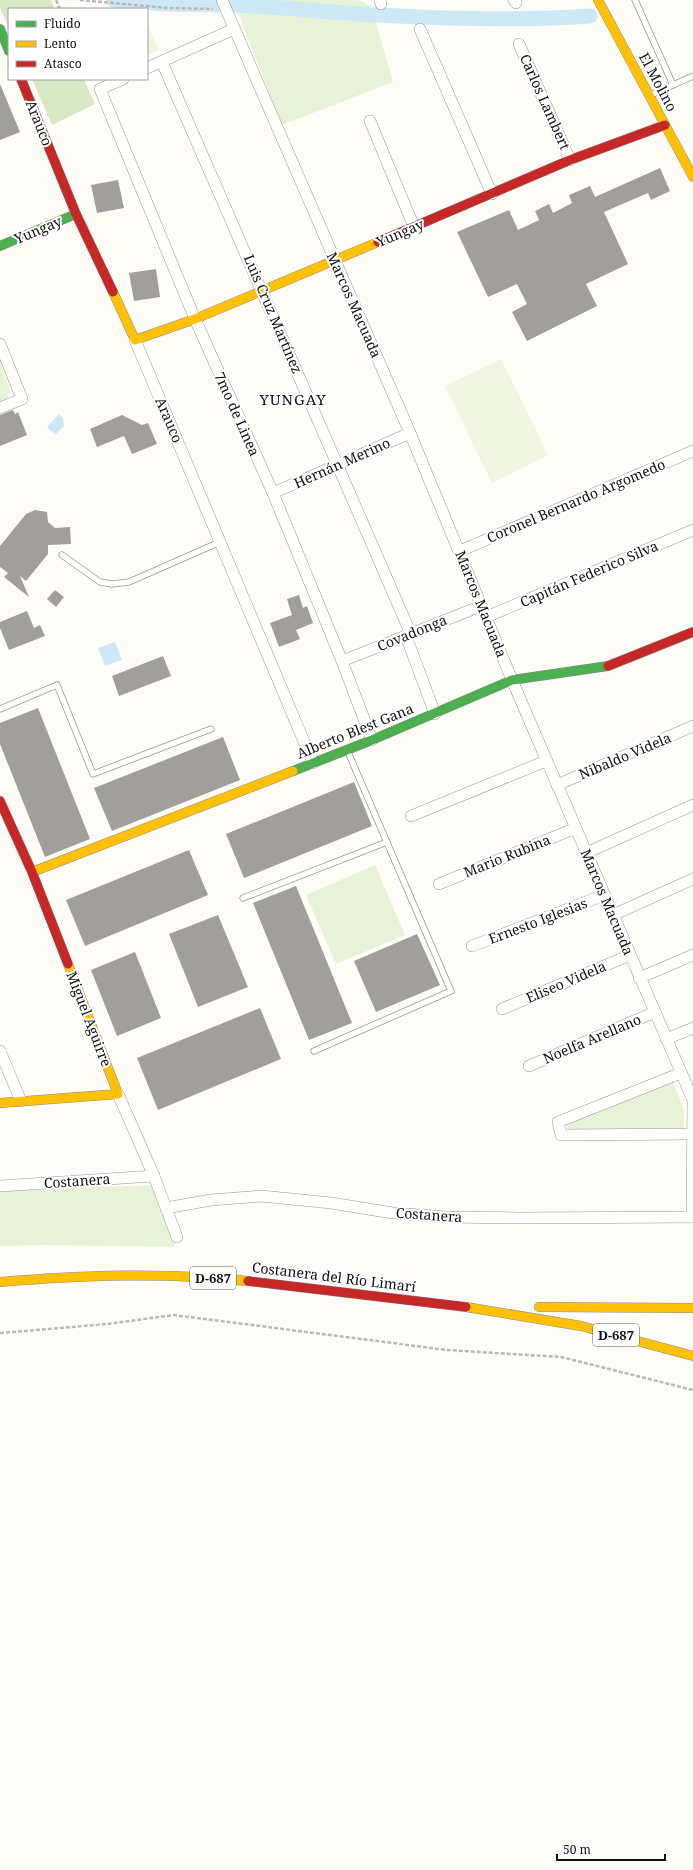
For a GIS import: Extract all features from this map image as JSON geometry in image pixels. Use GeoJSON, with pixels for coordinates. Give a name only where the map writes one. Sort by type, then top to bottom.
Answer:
{"type":"FeatureCollection","features":[{"type":"Feature","properties":{"kind":"main road","name":"El Molino"},"geometry":{"type":"LineString","coordinates":[[598,0],[693,177]]}},
{"type":"Feature","properties":{"kind":"main road"},"geometry":{"type":"LineString","coordinates":[[0,28],[8,48]]}},
{"type":"Feature","properties":{"kind":"main road","name":"Arauco"},"geometry":{"type":"LineString","coordinates":[[21,80],[76,214],[135,340]]}},
{"type":"Feature","properties":{"kind":"main road","name":"Yungay"},"geometry":{"type":"LineString","coordinates":[[135,340],[195,319],[414,228],[570,160],[665,125]]}},
{"type":"Feature","properties":{"kind":"main road","name":"Yungay"},"geometry":{"type":"LineString","coordinates":[[0,246],[76,214]]}},
{"type":"Feature","properties":{"kind":"main road","name":"Alberto Blest Gana"},"geometry":{"type":"LineString","coordinates":[[32,872],[347,750],[435,714],[512,680],[611,666],[693,632]]}},
{"type":"Feature","properties":{"kind":"main road","name":"Miguel Aguirre"},"geometry":{"type":"LineString","coordinates":[[0,801],[32,872],[118,1094]]}},
{"type":"Feature","properties":{"kind":"main road"},"geometry":{"type":"LineString","coordinates":[[0,1103],[21,1100],[118,1094]]}},
{"type":"Feature","properties":{"kind":"main road","name":"Costanera del Río Limarí"},"geometry":{"type":"LineString","coordinates":[[0,1282],[79,1276],[151,1275],[253,1281],[425,1302],[566,1323],[602,1331],[693,1356]]}},
{"type":"Feature","properties":{"kind":"main road","name":"Costanera del Río Limarí"},"geometry":{"type":"LineString","coordinates":[[425,1302],[600,1309],[693,1308]]}},
{"type":"Feature","properties":{"kind":"street","name":"Marcos Macuada"},"geometry":{"type":"LineString","coordinates":[[224,4],[410,433],[546,761],[693,1100],[692,1217]]}},
{"type":"Feature","properties":{"kind":"street"},"geometry":{"type":"LineString","coordinates":[[148,68],[234,29]]}},
{"type":"Feature","properties":{"kind":"street"},"geometry":{"type":"LineString","coordinates":[[420,29],[492,194]]}},
{"type":"Feature","properties":{"kind":"street","name":"Carlos Lambert"},"geometry":{"type":"LineString","coordinates":[[519,44],[570,160]]}},
{"type":"Feature","properties":{"kind":"street","name":"Luis Cruz Martínez"},"geometry":{"type":"LineString","coordinates":[[162,62],[263,290],[409,635],[435,714]]}},
{"type":"Feature","properties":{"kind":"street","name":"7mo de Linea"},"geometry":{"type":"LineString","coordinates":[[121,80],[100,89],[195,319],[273,493],[342,661],[372,740]]}},
{"type":"Feature","properties":{"kind":"street"},"geometry":{"type":"LineString","coordinates":[[370,121],[414,228]]}},
{"type":"Feature","properties":{"kind":"street","name":"Arauco"},"geometry":{"type":"LineString","coordinates":[[135,340],[313,763]]}},
{"type":"Feature","properties":{"kind":"street"},"geometry":{"type":"LineString","coordinates":[[0,344],[22,399],[0,408]]}},
{"type":"Feature","properties":{"kind":"street","name":"Hernán Merino"},"geometry":{"type":"LineString","coordinates":[[273,493],[338,466],[410,433]]}},
{"type":"Feature","properties":{"kind":"street","name":"Coronel Bernardo Argomedo"},"geometry":{"type":"LineString","coordinates":[[460,551],[693,451]]}},
{"type":"Feature","properties":{"kind":"street","name":"Capitán Federico Silva"},"geometry":{"type":"LineString","coordinates":[[486,617],[693,530]]}},
{"type":"Feature","properties":{"kind":"street","name":"Covadonga"},"geometry":{"type":"LineString","coordinates":[[342,661],[481,606]]}},
{"type":"Feature","properties":{"kind":"street","name":"Nibaldo Videla"},"geometry":{"type":"LineString","coordinates":[[557,785],[693,726]]}},
{"type":"Feature","properties":{"kind":"street"},"geometry":{"type":"LineString","coordinates":[[411,816],[546,761]]}},
{"type":"Feature","properties":{"kind":"street"},"geometry":{"type":"LineString","coordinates":[[586,853],[693,805]]}},
{"type":"Feature","properties":{"kind":"street","name":"Mario Rubina"},"geometry":{"type":"LineString","coordinates":[[439,884],[576,828]]}},
{"type":"Feature","properties":{"kind":"street"},"geometry":{"type":"LineString","coordinates":[[613,915],[693,879]]}},
{"type":"Feature","properties":{"kind":"street","name":"Ernesto Iglesias"},"geometry":{"type":"LineString","coordinates":[[472,946],[604,895]]}},
{"type":"Feature","properties":{"kind":"street","name":"Eliseo Videla"},"geometry":{"type":"LineString","coordinates":[[502,1009],[630,955]]}},
{"type":"Feature","properties":{"kind":"street"},"geometry":{"type":"LineString","coordinates":[[639,978],[693,955]]}},
{"type":"Feature","properties":{"kind":"street","name":"Noelfa Arellano"},"geometry":{"type":"LineString","coordinates":[[529,1066],[655,1012]]}},
{"type":"Feature","properties":{"kind":"street"},"geometry":{"type":"LineString","coordinates":[[666,1039],[693,1028]]}},
{"type":"Feature","properties":{"kind":"street"},"geometry":{"type":"LineString","coordinates":[[0,1051],[21,1100]]}},
{"type":"Feature","properties":{"kind":"street"},"geometry":{"type":"LineString","coordinates":[[681,1073],[558,1122],[561,1135],[693,1134]]}},
{"type":"Feature","properties":{"kind":"street","name":"Miguel Aguirre"},"geometry":{"type":"LineString","coordinates":[[118,1094],[154,1176],[177,1236]]}},
{"type":"Feature","properties":{"kind":"street","name":"Costanera"},"geometry":{"type":"LineString","coordinates":[[0,1186],[154,1176]]}},
{"type":"Feature","properties":{"kind":"street","name":"Costanera"},"geometry":{"type":"LineString","coordinates":[[166,1208],[210,1200],[261,1196],[332,1203],[393,1213],[447,1217],[692,1217]]}},
{"type":"Feature","properties":{"kind":"lane"},"geometry":{"type":"LineString","coordinates":[[635,0],[673,85]]}},
{"type":"Feature","properties":{"kind":"lane"},"geometry":{"type":"LineString","coordinates":[[649,96],[693,76]]}},
{"type":"Feature","properties":{"kind":"lane"},"geometry":{"type":"LineString","coordinates":[[62,555],[100,582],[112,584],[130,582],[220,542]]}},
{"type":"Feature","properties":{"kind":"lane"},"geometry":{"type":"LineString","coordinates":[[0,709],[57,685],[93,774],[211,729]]}},
{"type":"Feature","properties":{"kind":"lane"},"geometry":{"type":"LineString","coordinates":[[314,1051],[451,991],[347,750]]}},
{"type":"Feature","properties":{"kind":"lane"},"geometry":{"type":"LineString","coordinates":[[243,898],[387,842]]}},
{"type":"Feature","properties":{"kind":"path"},"geometry":{"type":"LineString","coordinates":[[80,0],[168,8],[224,4]]}},
{"type":"Feature","properties":{"kind":"path"},"geometry":{"type":"LineString","coordinates":[[0,1332],[107,1324],[174,1315],[447,1350],[561,1357],[693,1390]]}},
{"type":"Feature","properties":{"kind":"green space"},"geometry":{"type":"Polygon","coordinates":[[[0,0],[51,0],[55,8],[8,8],[8,26],[0,8],[0,0]]]}},
{"type":"Feature","properties":{"kind":"green space"},"geometry":{"type":"Polygon","coordinates":[[[233,0],[359,0],[371,6],[393,82],[282,125],[233,0]]]}},
{"type":"Feature","properties":{"kind":"green space"},"geometry":{"type":"Polygon","coordinates":[[[148,26],[159,50],[148,55],[148,26]]]}},
{"type":"Feature","properties":{"kind":"green space"},"geometry":{"type":"Polygon","coordinates":[[[32,80],[84,80],[95,104],[52,125],[32,80]]]}},
{"type":"Feature","properties":{"kind":"green space"},"geometry":{"type":"Polygon","coordinates":[[[501,359],[548,455],[492,483],[445,386],[501,359]]]}},
{"type":"Feature","properties":{"kind":"green space"},"geometry":{"type":"Polygon","coordinates":[[[0,362],[10,390],[7,400],[0,403],[0,362]]]}},
{"type":"Feature","properties":{"kind":"green space"},"geometry":{"type":"Polygon","coordinates":[[[375,865],[405,935],[336,964],[306,895],[375,865]]]}},
{"type":"Feature","properties":{"kind":"green space"},"geometry":{"type":"Polygon","coordinates":[[[673,1082],[684,1110],[684,1130],[568,1131],[566,1123],[673,1082]]]}},
{"type":"Feature","properties":{"kind":"green space"},"geometry":{"type":"Polygon","coordinates":[[[153,1185],[175,1247],[44,1245],[0,1246],[0,1191],[153,1185]]]}},
{"type":"Feature","properties":{"kind":"water"},"geometry":{"type":"Polygon","coordinates":[[[59,414],[63,418],[64,426],[55,435],[47,427],[59,414]]]}},
{"type":"Feature","properties":{"kind":"water"},"geometry":{"type":"Polygon","coordinates":[[[115,642],[122,660],[105,666],[98,648],[115,642]]]}},
{"type":"Feature","properties":{"kind":"building"},"geometry":{"type":"Polygon","coordinates":[[[0,84],[20,132],[0,140],[0,84]]]}},
{"type":"Feature","properties":{"kind":"building"},"geometry":{"type":"Polygon","coordinates":[[[660,168],[670,191],[651,200],[648,193],[604,212],[628,264],[586,284],[597,306],[527,341],[512,312],[527,304],[517,284],[488,297],[457,232],[509,210],[518,230],[539,220],[535,211],[549,204],[553,213],[572,203],[569,195],[590,186],[595,197],[660,168]]]}},
{"type":"Feature","properties":{"kind":"building"},"geometry":{"type":"Polygon","coordinates":[[[118,180],[124,208],[97,213],[91,185],[118,180]]]}},
{"type":"Feature","properties":{"kind":"building"},"geometry":{"type":"Polygon","coordinates":[[[156,269],[160,297],[134,301],[129,273],[156,269]]]}},
{"type":"Feature","properties":{"kind":"building"},"geometry":{"type":"Polygon","coordinates":[[[13,410],[15,414],[18,412],[27,435],[0,446],[0,415],[13,410]]]}},
{"type":"Feature","properties":{"kind":"building"},"geometry":{"type":"Polygon","coordinates":[[[122,415],[142,425],[148,423],[157,444],[132,454],[124,436],[97,447],[90,429],[122,415]]]}},
{"type":"Feature","properties":{"kind":"building"},"geometry":{"type":"Polygon","coordinates":[[[35,510],[47,512],[48,522],[55,528],[70,527],[71,544],[48,545],[48,554],[26,581],[20,576],[29,597],[4,577],[8,573],[0,567],[0,546],[26,514],[35,510]]]}},
{"type":"Feature","properties":{"kind":"building"},"geometry":{"type":"Polygon","coordinates":[[[55,590],[64,597],[56,607],[47,599],[55,590]]]}},
{"type":"Feature","properties":{"kind":"building"},"geometry":{"type":"Polygon","coordinates":[[[299,595],[303,608],[307,606],[313,623],[296,630],[300,639],[279,647],[270,623],[292,615],[287,599],[299,595]]]}},
{"type":"Feature","properties":{"kind":"building"},"geometry":{"type":"Polygon","coordinates":[[[27,611],[34,628],[40,625],[45,636],[9,650],[0,628],[0,622],[27,611]]]}},
{"type":"Feature","properties":{"kind":"building"},"geometry":{"type":"Polygon","coordinates":[[[163,656],[171,676],[119,696],[112,676],[163,656]]]}},
{"type":"Feature","properties":{"kind":"building"},"geometry":{"type":"Polygon","coordinates":[[[38,708],[90,839],[45,857],[0,744],[0,723],[38,708]]]}},
{"type":"Feature","properties":{"kind":"building"},"geometry":{"type":"Polygon","coordinates":[[[223,737],[240,780],[112,831],[94,788],[223,737]]]}},
{"type":"Feature","properties":{"kind":"building"},"geometry":{"type":"Polygon","coordinates":[[[354,782],[372,826],[244,878],[226,834],[354,782]]]}},
{"type":"Feature","properties":{"kind":"building"},"geometry":{"type":"Polygon","coordinates":[[[189,850],[208,895],[85,946],[66,900],[189,850]]]}},
{"type":"Feature","properties":{"kind":"building"},"geometry":{"type":"Polygon","coordinates":[[[296,886],[352,1023],[309,1040],[253,903],[296,886]]]}},
{"type":"Feature","properties":{"kind":"building"},"geometry":{"type":"Polygon","coordinates":[[[218,915],[248,987],[198,1007],[169,934],[218,915]]]}},
{"type":"Feature","properties":{"kind":"building"},"geometry":{"type":"Polygon","coordinates":[[[417,934],[440,985],[376,1012],[354,961],[417,934]]]}},
{"type":"Feature","properties":{"kind":"building"},"geometry":{"type":"Polygon","coordinates":[[[135,952],[161,1018],[117,1036],[91,970],[135,952]]]}},
{"type":"Feature","properties":{"kind":"building"},"geometry":{"type":"Polygon","coordinates":[[[260,1008],[281,1059],[158,1110],[137,1058],[260,1008]]]}},
{"type":"Feature","properties":{"kind":"waterway"},"geometry":{"type":"LineString","coordinates":[[114,0],[166,4],[219,5]]}},
{"type":"Feature","properties":{"kind":"waterway"},"geometry":{"type":"LineString","coordinates":[[228,5],[361,14],[459,18],[538,19],[590,16]]}},
{"type":"Feature","properties":{"kind":"traffic: fast"},"geometry":{"type":"LineString","coordinates":[[0,29],[8,49]]}},
{"type":"Feature","properties":{"kind":"traffic: fast"},"geometry":{"type":"LineString","coordinates":[[0,246],[76,214]]}},
{"type":"Feature","properties":{"kind":"traffic: fast"},"geometry":{"type":"LineString","coordinates":[[293,771],[372,740],[512,680],[608,666]]}},
{"type":"Feature","properties":{"kind":"traffic: slow"},"geometry":{"type":"LineString","coordinates":[[598,0],[693,177]]}},
{"type":"Feature","properties":{"kind":"traffic: slow"},"geometry":{"type":"LineString","coordinates":[[113,292],[135,340],[195,319],[378,242]]}},
{"type":"Feature","properties":{"kind":"traffic: slow"},"geometry":{"type":"LineString","coordinates":[[32,872],[293,771]]}},
{"type":"Feature","properties":{"kind":"traffic: slow"},"geometry":{"type":"LineString","coordinates":[[0,1103],[118,1094],[68,964]]}},
{"type":"Feature","properties":{"kind":"traffic: slow"},"geometry":{"type":"LineString","coordinates":[[0,1282],[93,1276],[186,1276],[248,1281]]}},
{"type":"Feature","properties":{"kind":"traffic: slow"},"geometry":{"type":"LineString","coordinates":[[466,1307],[581,1326],[693,1356]]}},
{"type":"Feature","properties":{"kind":"traffic: slow"},"geometry":{"type":"LineString","coordinates":[[539,1307],[693,1308]]}},
{"type":"Feature","properties":{"kind":"traffic: jam"},"geometry":{"type":"LineString","coordinates":[[21,80],[76,214],[113,292]]}},
{"type":"Feature","properties":{"kind":"traffic: jam"},"geometry":{"type":"LineString","coordinates":[[378,242],[570,160],[665,125]]}},
{"type":"Feature","properties":{"kind":"traffic: jam"},"geometry":{"type":"LineString","coordinates":[[608,666],[693,632]]}},
{"type":"Feature","properties":{"kind":"traffic: jam"},"geometry":{"type":"LineString","coordinates":[[0,801],[32,872],[68,964]]}},
{"type":"Feature","properties":{"kind":"traffic: jam"},"geometry":{"type":"LineString","coordinates":[[248,1281],[466,1307]]}},
{"type":"Feature","properties":{"kind":"district","name":"YUNGAY"},"geometry":{"type":"Point","coordinates":[293,400]}}]}
